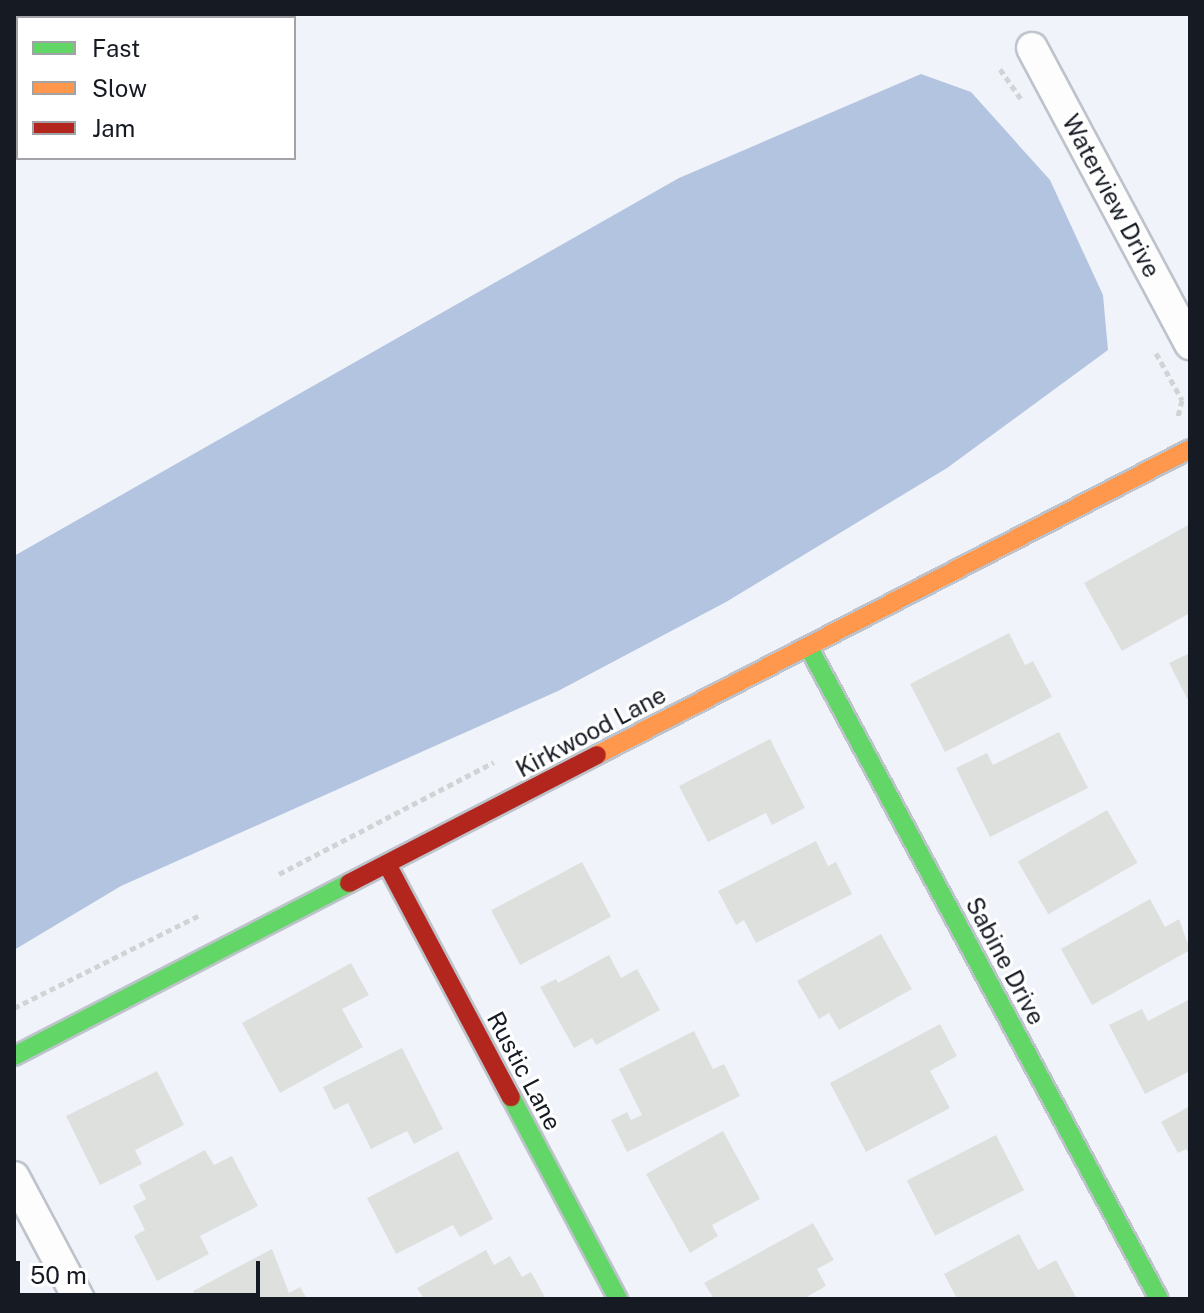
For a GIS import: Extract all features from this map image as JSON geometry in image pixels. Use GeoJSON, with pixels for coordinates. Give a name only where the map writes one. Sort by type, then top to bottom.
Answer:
{"type":"FeatureCollection","features":[{"type":"Feature","properties":{"kind":"street","name":"Waterview Drive"},"geometry":{"type":"LineString","coordinates":[[1032,48],[1190,344]]}},
{"type":"Feature","properties":{"kind":"street","name":"Kirkwood Lane"},"geometry":{"type":"LineString","coordinates":[[14,1056],[388,866],[1190,449]]}},
{"type":"Feature","properties":{"kind":"street","name":"Sabine Drive"},"geometry":{"type":"LineString","coordinates":[[808,646],[1159,1299]]}},
{"type":"Feature","properties":{"kind":"street","name":"Rustic Lane"},"geometry":{"type":"LineString","coordinates":[[388,866],[618,1299]]}},
{"type":"Feature","properties":{"kind":"street"},"geometry":{"type":"LineString","coordinates":[[14,1177],[79,1299]]}},
{"type":"Feature","properties":{"kind":"path"},"geometry":{"type":"LineString","coordinates":[[1000,69],[1027,107]]}},
{"type":"Feature","properties":{"kind":"path"},"geometry":{"type":"LineString","coordinates":[[1150,338],[1182,400],[1177,416],[1163,423]]}},
{"type":"Feature","properties":{"kind":"path"},"geometry":{"type":"LineString","coordinates":[[275,876],[509,755]]}},
{"type":"Feature","properties":{"kind":"path"},"geometry":{"type":"LineString","coordinates":[[14,1008],[203,914]]}},
{"type":"Feature","properties":{"kind":"water"},"geometry":{"type":"Polygon","coordinates":[[[921,74],[971,92],[1050,180],[1103,295],[1108,350],[947,468],[726,602],[558,691],[121,886],[14,950],[14,556],[679,178],[921,74]]]}},
{"type":"Feature","properties":{"kind":"building"},"geometry":{"type":"Polygon","coordinates":[[[1190,524],[1190,613],[1122,651],[1084,583],[1190,524]]]}},
{"type":"Feature","properties":{"kind":"building"},"geometry":{"type":"Polygon","coordinates":[[[1009,633],[1025,665],[1033,661],[1052,697],[945,752],[910,684],[1009,633]]]}},
{"type":"Feature","properties":{"kind":"building"},"geometry":{"type":"Polygon","coordinates":[[[1190,653],[1190,704],[1169,663],[1190,653]]]}},
{"type":"Feature","properties":{"kind":"building"},"geometry":{"type":"Polygon","coordinates":[[[1059,732],[1088,788],[990,837],[956,768],[987,753],[993,765],[1059,732]]]}},
{"type":"Feature","properties":{"kind":"building"},"geometry":{"type":"Polygon","coordinates":[[[770,739],[805,808],[772,825],[766,813],[708,842],[679,786],[770,739]]]}},
{"type":"Feature","properties":{"kind":"building"},"geometry":{"type":"Polygon","coordinates":[[[1107,810],[1138,863],[1048,914],[1018,862],[1107,810]]]}},
{"type":"Feature","properties":{"kind":"building"},"geometry":{"type":"Polygon","coordinates":[[[816,841],[828,866],[836,862],[852,894],[756,943],[744,920],[736,925],[718,891],[816,841]]]}},
{"type":"Feature","properties":{"kind":"building"},"geometry":{"type":"Polygon","coordinates":[[[582,862],[611,917],[520,965],[491,910],[582,862]]]}},
{"type":"Feature","properties":{"kind":"building"},"geometry":{"type":"Polygon","coordinates":[[[1150,899],[1165,927],[1179,919],[1190,950],[1092,1005],[1061,949],[1150,899]]]}},
{"type":"Feature","properties":{"kind":"building"},"geometry":{"type":"Polygon","coordinates":[[[881,934],[912,989],[839,1030],[829,1013],[819,1019],[797,981],[881,934]]]}},
{"type":"Feature","properties":{"kind":"building"},"geometry":{"type":"Polygon","coordinates":[[[609,955],[621,978],[637,969],[660,1010],[596,1045],[592,1038],[574,1048],[540,987],[556,979],[558,983],[609,955]]]}},
{"type":"Feature","properties":{"kind":"building"},"geometry":{"type":"Polygon","coordinates":[[[351,963],[369,995],[342,1009],[363,1047],[280,1093],[242,1023],[351,963]]]}},
{"type":"Feature","properties":{"kind":"building"},"geometry":{"type":"Polygon","coordinates":[[[1190,999],[1190,1071],[1145,1094],[1109,1025],[1142,1009],[1148,1021],[1190,999]]]}},
{"type":"Feature","properties":{"kind":"building"},"geometry":{"type":"Polygon","coordinates":[[[940,1024],[957,1056],[930,1071],[950,1108],[866,1152],[830,1083],[940,1024]]]}},
{"type":"Feature","properties":{"kind":"building"},"geometry":{"type":"Polygon","coordinates":[[[694,1031],[713,1069],[724,1064],[740,1096],[627,1152],[611,1120],[627,1112],[631,1120],[642,1115],[619,1069],[694,1031]]]}},
{"type":"Feature","properties":{"kind":"building"},"geometry":{"type":"Polygon","coordinates":[[[402,1048],[443,1129],[414,1144],[407,1131],[371,1149],[348,1103],[334,1110],[323,1087],[402,1048]]]}},
{"type":"Feature","properties":{"kind":"building"},"geometry":{"type":"Polygon","coordinates":[[[157,1071],[184,1125],[135,1150],[142,1164],[100,1185],[66,1116],[157,1071]]]}},
{"type":"Feature","properties":{"kind":"building"},"geometry":{"type":"Polygon","coordinates":[[[1190,1106],[1190,1156],[1186,1149],[1178,1153],[1161,1122],[1190,1106]]]}},
{"type":"Feature","properties":{"kind":"building"},"geometry":{"type":"Polygon","coordinates":[[[723,1131],[760,1199],[712,1225],[718,1236],[690,1253],[646,1174],[723,1131]]]}},
{"type":"Feature","properties":{"kind":"building"},"geometry":{"type":"Polygon","coordinates":[[[996,1135],[1024,1190],[935,1236],[907,1180],[996,1135]]]}},
{"type":"Feature","properties":{"kind":"building"},"geometry":{"type":"Polygon","coordinates":[[[205,1150],[214,1165],[232,1156],[258,1206],[200,1236],[209,1254],[157,1281],[134,1236],[145,1230],[133,1206],[146,1199],[139,1185],[205,1150]]]}},
{"type":"Feature","properties":{"kind":"building"},"geometry":{"type":"Polygon","coordinates":[[[458,1151],[493,1219],[460,1237],[453,1225],[396,1254],[367,1198],[458,1151]]]}},
{"type":"Feature","properties":{"kind":"building"},"geometry":{"type":"Polygon","coordinates":[[[813,1223],[834,1260],[817,1269],[826,1286],[803,1299],[714,1299],[704,1283],[813,1223]]]}},
{"type":"Feature","properties":{"kind":"building"},"geometry":{"type":"Polygon","coordinates":[[[1019,1234],[1038,1270],[1056,1260],[1077,1299],[957,1299],[944,1274],[1019,1234]]]}},
{"type":"Feature","properties":{"kind":"building"},"geometry":{"type":"Polygon","coordinates":[[[272,1249],[289,1293],[300,1287],[307,1299],[198,1299],[193,1291],[272,1249]]]}},
{"type":"Feature","properties":{"kind":"building"},"geometry":{"type":"Polygon","coordinates":[[[486,1250],[494,1265],[510,1256],[522,1277],[531,1272],[546,1299],[424,1299],[417,1288],[486,1250]]]}},
{"type":"Feature","properties":{"kind":"traffic: fast"},"geometry":{"type":"LineString","coordinates":[[808,646],[1159,1299]]}},
{"type":"Feature","properties":{"kind":"traffic: fast"},"geometry":{"type":"LineString","coordinates":[[14,1056],[349,883]]}},
{"type":"Feature","properties":{"kind":"traffic: fast"},"geometry":{"type":"LineString","coordinates":[[511,1097],[618,1299]]}},
{"type":"Feature","properties":{"kind":"traffic: slow"},"geometry":{"type":"LineString","coordinates":[[597,755],[1190,449]]}},
{"type":"Feature","properties":{"kind":"traffic: jam"},"geometry":{"type":"LineString","coordinates":[[349,883],[597,755]]}},
{"type":"Feature","properties":{"kind":"traffic: jam"},"geometry":{"type":"LineString","coordinates":[[388,866],[511,1097]]}}]}
